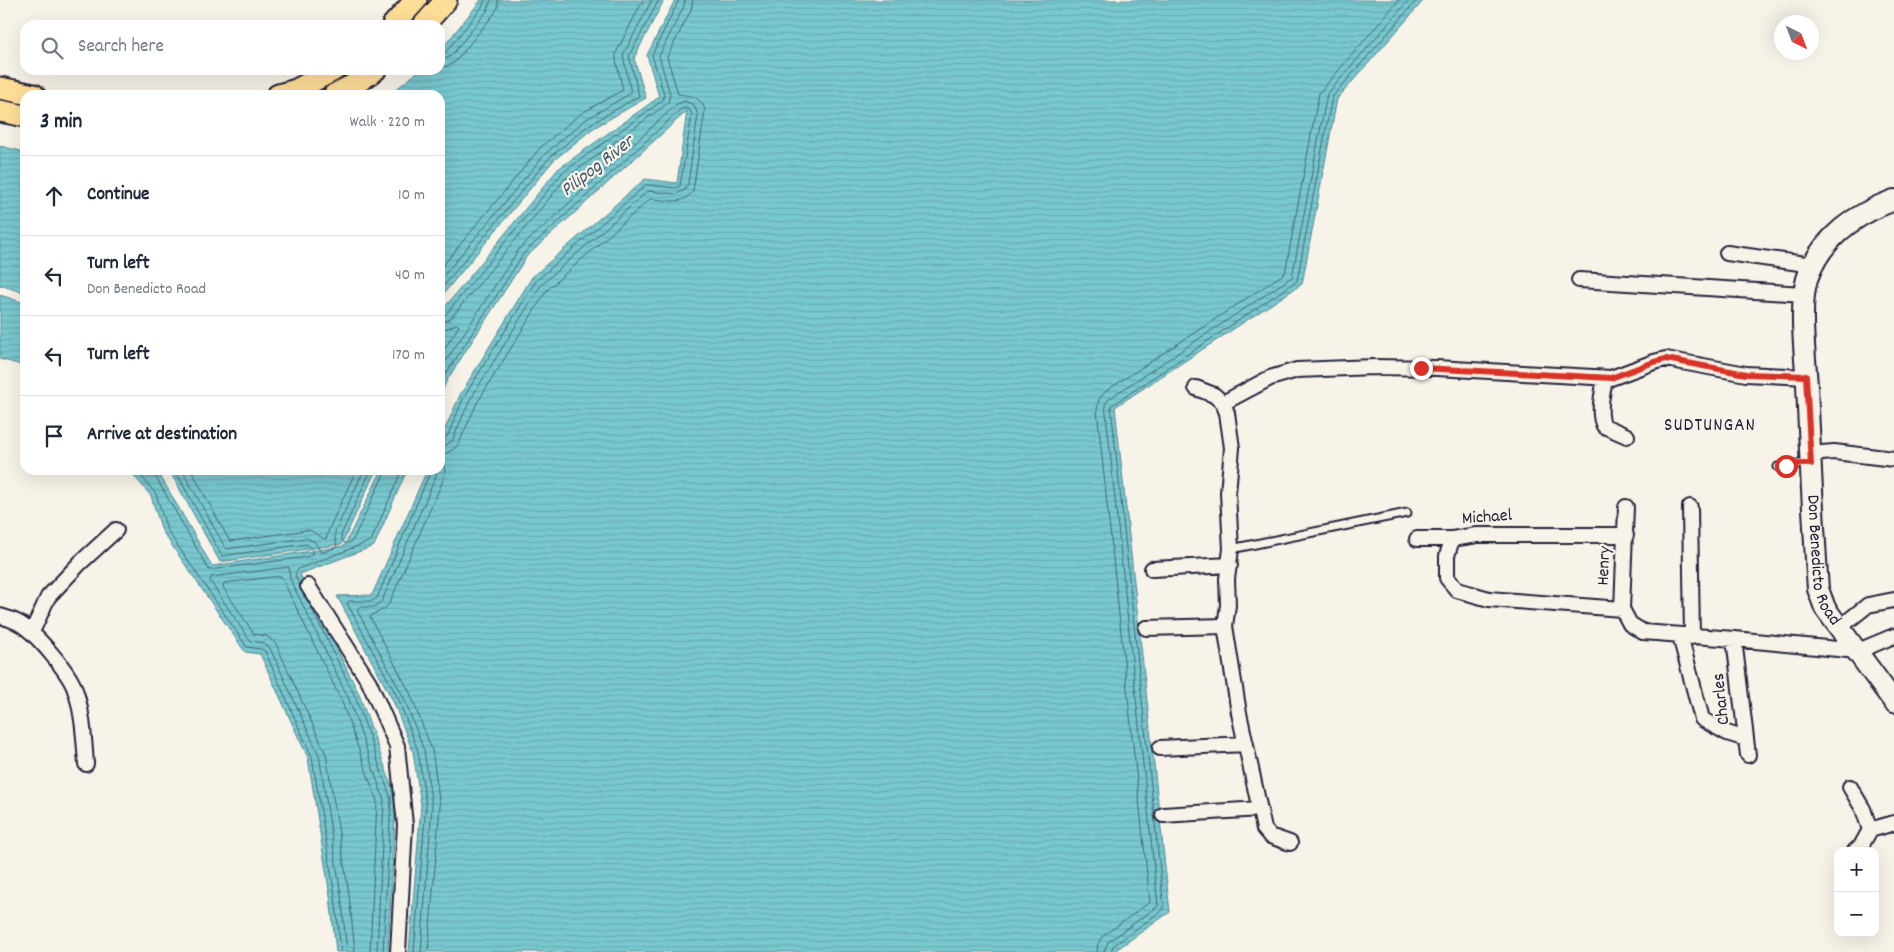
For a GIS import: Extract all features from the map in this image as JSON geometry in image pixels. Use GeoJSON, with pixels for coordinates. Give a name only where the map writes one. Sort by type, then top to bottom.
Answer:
{"type":"FeatureCollection","features":[{"type":"Feature","properties":{"kind":"main road"},"geometry":{"type":"LineString","coordinates":[[398,20],[416,0]]}},
{"type":"Feature","properties":{"kind":"main road"},"geometry":{"type":"LineString","coordinates":[[428,20],[446,0]]}},
{"type":"Feature","properties":{"kind":"main road"},"geometry":{"type":"LineString","coordinates":[[296,90],[324,75]]}},
{"type":"Feature","properties":{"kind":"main road"},"geometry":{"type":"LineString","coordinates":[[344,90],[368,75]]}},
{"type":"Feature","properties":{"kind":"main road"},"geometry":{"type":"LineString","coordinates":[[0,88],[20,92]]}},
{"type":"Feature","properties":{"kind":"main road"},"geometry":{"type":"LineString","coordinates":[[0,111],[20,115]]}},
{"type":"Feature","properties":{"kind":"street","name":"Don Benedicto Road"},"geometry":{"type":"LineString","coordinates":[[1894,200],[1872,208],[1852,220],[1833,236],[1813,265],[1804,294],[1806,376],[1818,589],[1825,608],[1894,702]]}},
{"type":"Feature","properties":{"kind":"street"},"geometry":{"type":"LineString","coordinates":[[1727,253],[1813,265]]}},
{"type":"Feature","properties":{"kind":"street"},"geometry":{"type":"LineString","coordinates":[[1579,280],[1804,294]]}},
{"type":"Feature","properties":{"kind":"street"},"geometry":{"type":"LineString","coordinates":[[1223,403],[1270,378],[1297,370],[1383,367],[1611,378],[1666,359],[1746,374],[1806,376]]}},
{"type":"Feature","properties":{"kind":"street"},"geometry":{"type":"LineString","coordinates":[[1605,378],[1601,412],[1602,422],[1604,426],[1627,436]]}},
{"type":"Feature","properties":{"kind":"street"},"geometry":{"type":"LineString","coordinates":[[1196,388],[1214,395],[1223,403],[1227,413],[1232,448],[1228,493],[1231,549],[1225,626],[1246,744],[1264,829],[1270,836],[1290,843]]}},
{"type":"Feature","properties":{"kind":"street"},"geometry":{"type":"LineString","coordinates":[[1810,459],[1834,452],[1894,459]]}},
{"type":"Feature","properties":{"kind":"street","name":"Henry"},"geometry":{"type":"LineString","coordinates":[[1626,507],[1622,609],[1630,624],[1643,632],[1686,636]]}},
{"type":"Feature","properties":{"kind":"street"},"geometry":{"type":"LineString","coordinates":[[1690,507],[1686,636],[1702,719],[1717,728],[1746,739]]}},
{"type":"Feature","properties":{"kind":"street"},"geometry":{"type":"LineString","coordinates":[[32,632],[48,597],[80,562],[116,530]]}},
{"type":"Feature","properties":{"kind":"street","name":"Michael"},"geometry":{"type":"LineString","coordinates":[[1622,609],[1489,599],[1457,590],[1447,578],[1447,556],[1452,540],[1477,535],[1626,534]]}},
{"type":"Feature","properties":{"kind":"street"},"geometry":{"type":"LineString","coordinates":[[1417,539],[1452,540]]}},
{"type":"Feature","properties":{"kind":"street"},"geometry":{"type":"LineString","coordinates":[[1152,569],[1230,565]]}},
{"type":"Feature","properties":{"kind":"street"},"geometry":{"type":"LineString","coordinates":[[308,586],[369,682],[397,746],[405,825],[398,952]]}},
{"type":"Feature","properties":{"kind":"street"},"geometry":{"type":"LineString","coordinates":[[1839,628],[1868,605],[1894,600]]}},
{"type":"Feature","properties":{"kind":"street"},"geometry":{"type":"LineString","coordinates":[[0,616],[19,623],[32,632],[58,663],[73,686],[84,728],[86,764]]}},
{"type":"Feature","properties":{"kind":"street"},"geometry":{"type":"LineString","coordinates":[[1146,628],[1225,626]]}},
{"type":"Feature","properties":{"kind":"street"},"geometry":{"type":"LineString","coordinates":[[1686,636],[1858,651],[1894,636]]}},
{"type":"Feature","properties":{"kind":"street","name":"Charles"},"geometry":{"type":"LineString","coordinates":[[1734,639],[1748,755]]}},
{"type":"Feature","properties":{"kind":"street"},"geometry":{"type":"LineString","coordinates":[[1160,748],[1246,744]]}},
{"type":"Feature","properties":{"kind":"street"},"geometry":{"type":"LineString","coordinates":[[1850,787],[1862,809],[1870,830]]}},
{"type":"Feature","properties":{"kind":"street"},"geometry":{"type":"LineString","coordinates":[[1163,815],[1260,809]]}},
{"type":"Feature","properties":{"kind":"street"},"geometry":{"type":"LineString","coordinates":[[1860,847],[1870,830],[1894,823]]}},
{"type":"Feature","properties":{"kind":"lane"},"geometry":{"type":"LineString","coordinates":[[1778,467],[1810,459]]}},
{"type":"Feature","properties":{"kind":"lane"},"geometry":{"type":"LineString","coordinates":[[1231,549],[1407,513]]}},
{"type":"Feature","properties":{"kind":"water"},"geometry":{"type":"Polygon","coordinates":[[[481,0],[664,0],[634,58],[646,98],[592,129],[553,161],[445,292],[445,90],[395,90],[414,75],[445,75],[445,45],[481,0]]]}},
{"type":"Feature","properties":{"kind":"water","name":"Pilipog River"},"geometry":{"type":"Polygon","coordinates":[[[675,0],[1424,0],[1337,99],[1302,284],[1115,407],[1170,912],[1113,952],[409,952],[421,805],[413,752],[393,701],[337,596],[372,595],[425,475],[445,475],[445,429],[460,395],[532,277],[645,179],[677,183],[687,111],[527,256],[445,385],[445,307],[558,169],[659,97],[647,55],[675,0]]]}},
{"type":"Feature","properties":{"kind":"water"},"geometry":{"type":"Polygon","coordinates":[[[0,146],[20,151],[20,291],[0,285],[0,146]]]}},
{"type":"Feature","properties":{"kind":"water"},"geometry":{"type":"Polygon","coordinates":[[[0,295],[20,301],[20,365],[0,359],[0,295]]]}},
{"type":"Feature","properties":{"kind":"water"},"geometry":{"type":"Polygon","coordinates":[[[133,475],[160,475],[212,566],[344,546],[380,475],[405,475],[374,546],[300,574],[359,694],[396,798],[388,952],[336,952],[330,896],[308,758],[260,654],[245,652],[162,531],[151,496],[133,475]]]}},
{"type":"Feature","properties":{"kind":"water"},"geometry":{"type":"Polygon","coordinates":[[[172,475],[374,475],[342,544],[220,562],[172,475]]]}},
{"type":"Feature","properties":{"kind":"district","name":"SUDTUNGAN"},"geometry":{"type":"Point","coordinates":[1710,426]}},
{"type":"Feature","properties":{"kind":"route"},"geometry":{"type":"LineString","coordinates":[[1421,368],[1611,378],[1666,359],[1746,374],[1806,376],[1811,464],[1789,464],[1786,466]]}}]}
